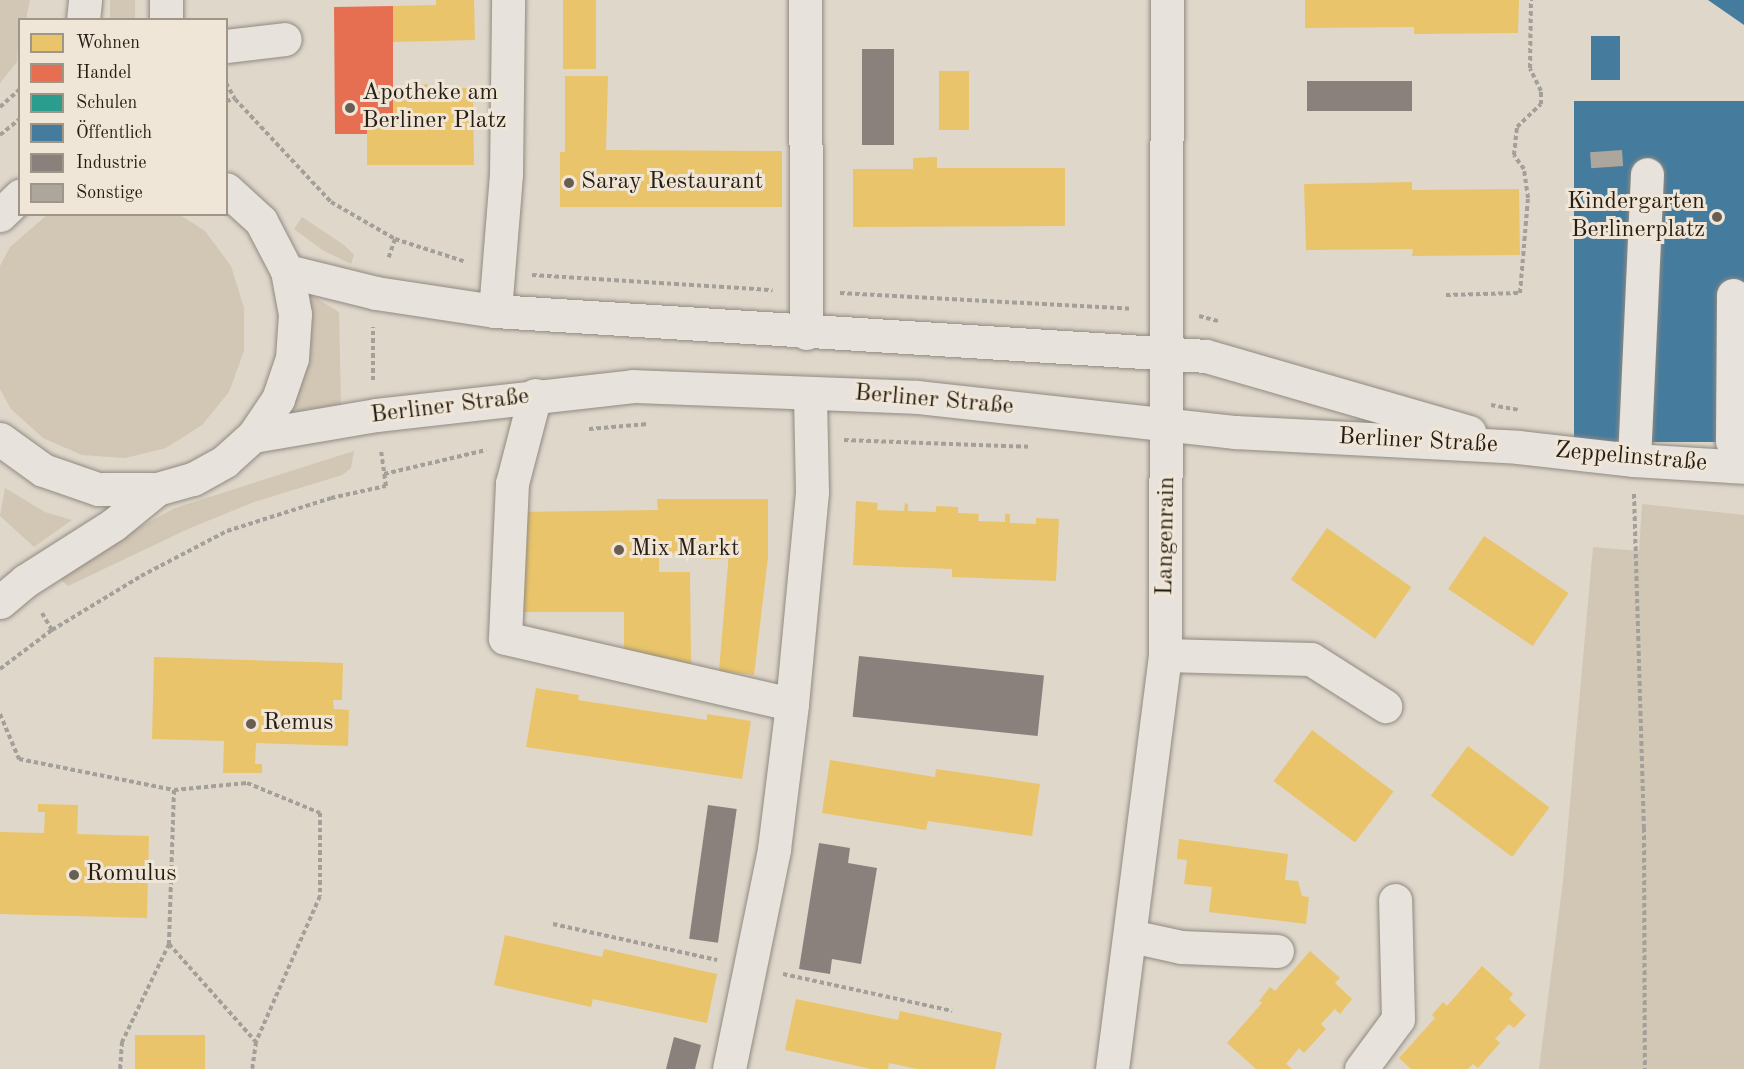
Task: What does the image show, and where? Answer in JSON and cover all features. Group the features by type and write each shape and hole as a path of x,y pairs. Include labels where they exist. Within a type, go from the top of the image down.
{"street":[{"path":"82,18 85,0"},
{"path":"166,0 166,18"},
{"path":"495,311 506,174 508,0"},
{"path":"805,0 806,333"},
{"name":"Langenrain","path":"1112,1069 1166,655 1169,424 1167,0"},
{"path":"228,46 285,39"},
{"path":"1634,460 1647,174"},
{"path":"0,439 44,470 98,489 157,489 201,474 225,461 254,435 278,399 292,358 295,314 287,271 261,221 228,191"},
{"path":"0,215 18,198"},
{"name":"Berliner Straße","path":"287,271 376,292 495,311 806,333 1169,353 1238,363 1518,447"},
{"path":"1733,295 1738,454"},
{"name":"Berliner Straße","path":"254,435 376,415 535,395 633,386 917,397 1235,432 1518,447"},
{"path":"729,1069 774,849 792,704 812,492 810,393"},
{"path":"535,395 512,483 505,638 792,704"},
{"name":"Zeppelinstraße","path":"1518,447 1634,460 1738,454"},
{"path":"0,602 25,581 113,525 157,489"},
{"path":"1166,655 1311,659 1385,706"},
{"path":"1361,1069 1398,1019 1395,900"},
{"path":"1131,936 1181,947 1277,951"}],"path":[{"path":"1446,296 1520,293 1528,198 1524,169 1515,155 1517,127 1541,104 1541,91 1530,68 1531,0"},
{"path":"0,669 101,600 227,531 331,498 386,486 376,415 372,346 376,292 395,239 331,202 235,99 228,86"},
{"path":"0,107 18,92"},
{"path":"228,101 235,99"},
{"path":"0,135 18,121"},
{"path":"579,430 654,424"},
{"path":"384,474 486,450 525,435"},
{"path":"1634,460 1644,828 1645,1069"},
{"path":"0,714 20,759 174,790 246,783 320,813 320,896 256,1042 252,1069"},
{"path":"120,1069 122,1042 169,944 174,790"},
{"path":"169,944 256,1042"}],"shaded area":[{"path":"0,0 30,0 26,18 18,18 17,62 0,83"},
{"path":"110,0 135,0 135,18 110,18"},
{"path":"46,216 182,216 205,231 231,266 244,308 244,351 229,392 202,425 166,448 125,458 82,455 43,438 11,409 0,389 0,266 10,247"},
{"path":"302,217 344,245 354,255 351,264 324,251 294,229"},
{"path":"309,294 339,312 341,406 286,417 310,357"},
{"path":"354,451 351,468 342,475 254,502 188,529 68,586 58,577 92,553 175,508"},
{"path":"5,488 45,512 72,520 34,547 0,516"},
{"path":"1642,504 1744,515 1744,1069 1539,1069 1563,881 1593,547 1639,551"}],"building: Wohnen":[{"path":"436,0 474,0 475,40 393,42 393,6 436,5"},
{"path":"563,0 596,0 596,69 563,69"},
{"path":"1305,0 1519,0 1518,33 1414,34 1414,27 1305,28"},
{"path":"939,71 969,71 969,130 939,130"},
{"path":"565,76 608,76 606,150 782,151 782,207 560,207 560,152 565,152"},
{"path":"428,84 428,88 473,88 474,165 367,165 367,114 393,114 393,89"},
{"path":"937,157 937,168 1065,168 1065,226 853,227 853,169 913,169 913,158"},
{"path":"1412,182 1412,190 1519,189 1520,255 1412,256 1413,249 1306,250 1304,184"},
{"path":"657,499 768,499 768,557 754,675 719,671 729,552 721,553 721,559 706,559 706,553 659,553 659,572 690,572 691,664 624,658 624,612 519,612 516,512 658,510"},
{"path":"856,501 878,503 877,510 904,511 905,503 908,504 908,511 936,512 936,506 958,507 958,513 979,514 978,521 1005,522 1005,514 1010,514 1010,523 1036,524 1036,518 1059,519 1056,581 952,577 952,569 853,565"},
{"path":"1327,528 1411,587 1375,639 1291,580"},
{"path":"1484,536 1569,593 1533,646 1448,589"},
{"name":"Remus","path":"154,657 343,663 342,700 333,700 334,709 349,710 348,746 256,743 255,764 262,764 262,773 223,773 224,741 152,739"},
{"path":"536,688 579,695 578,700 707,720 707,714 751,721 742,779 526,747"},
{"path":"1312,730 1393,791 1355,842 1273,781"},
{"path":"1468,746 1549,807 1512,857 1431,796"},
{"path":"830,760 935,777 936,769 1040,784 1032,836 928,821 926,830 822,813"},
{"name":"Romulus","path":"38,804 78,805 77,834 149,836 147,918 0,914 0,832 44,833 45,812 38,812"},
{"path":"1179,839 1288,854 1285,880 1298,881 1302,896 1309,897 1306,924 1209,912 1212,887 1184,884 1187,860 1177,859"},
{"path":"505,935 602,957 604,949 717,974 707,1023 593,999 591,1007 494,985"},
{"path":"1310,951 1340,978 1335,983 1352,999 1340,1014 1335,1009 1321,1024 1326,1029 1304,1053 1299,1048 1286,1064 1292,1069 1256,1069 1227,1043 1262,1003 1259,1001 1270,987 1275,991"},
{"path":"1482,966 1513,994 1509,999 1526,1015 1514,1028 1509,1024 1495,1039 1500,1043 1478,1068 1473,1064 1468,1069 1411,1069 1399,1058 1435,1018 1432,1015 1443,1002 1447,1006"},
{"path":"796,999 898,1020 900,1011 1002,1033 995,1069 917,1069 889,1063 888,1069 871,1069 785,1050"},
{"path":"135,1035 205,1035 205,1069 135,1069"}],"building: Handel":[{"path":"393,6 393,114 367,114 367,134 335,134 334,7"}],"building: Schulen":[{"name":"Kindergarten Berlinerplatz","path":"1689,150 1744,150 1744,284 1689,284"}],"building: Öffentlich":[{"path":"1708,0 1744,0 1744,25"},
{"path":"1591,36 1620,36 1620,80 1591,80"},
{"path":"1574,101 1744,101 1744,442 1574,442"}],"building: Industrie":[{"path":"862,49 894,49 894,145 862,145"},
{"path":"1307,81 1412,81 1412,111 1307,111"},
{"path":"859,656 1044,675 1038,736 853,717"},
{"path":"708,805 737,809 718,943 689,939"},
{"path":"819,843 850,848 848,863 877,868 861,964 832,959 830,974 799,969"},
{"path":"674,1037 701,1045 695,1069 666,1069"}],"building: Sonstige":[{"path":"1622,150 1623,166 1591,168 1590,152"}],"place":[{"name":"Apotheke am Berliner Platz","path":"350,108"},
{"name":"Saray Restaurant","path":"569,183"},
{"name":"Kindergarten Berlinerplatz","path":"1717,217"},
{"name":"Mix Markt","path":"619,550"},
{"name":"Remus","path":"251,724"},
{"name":"Romulus","path":"74,875"}]}
